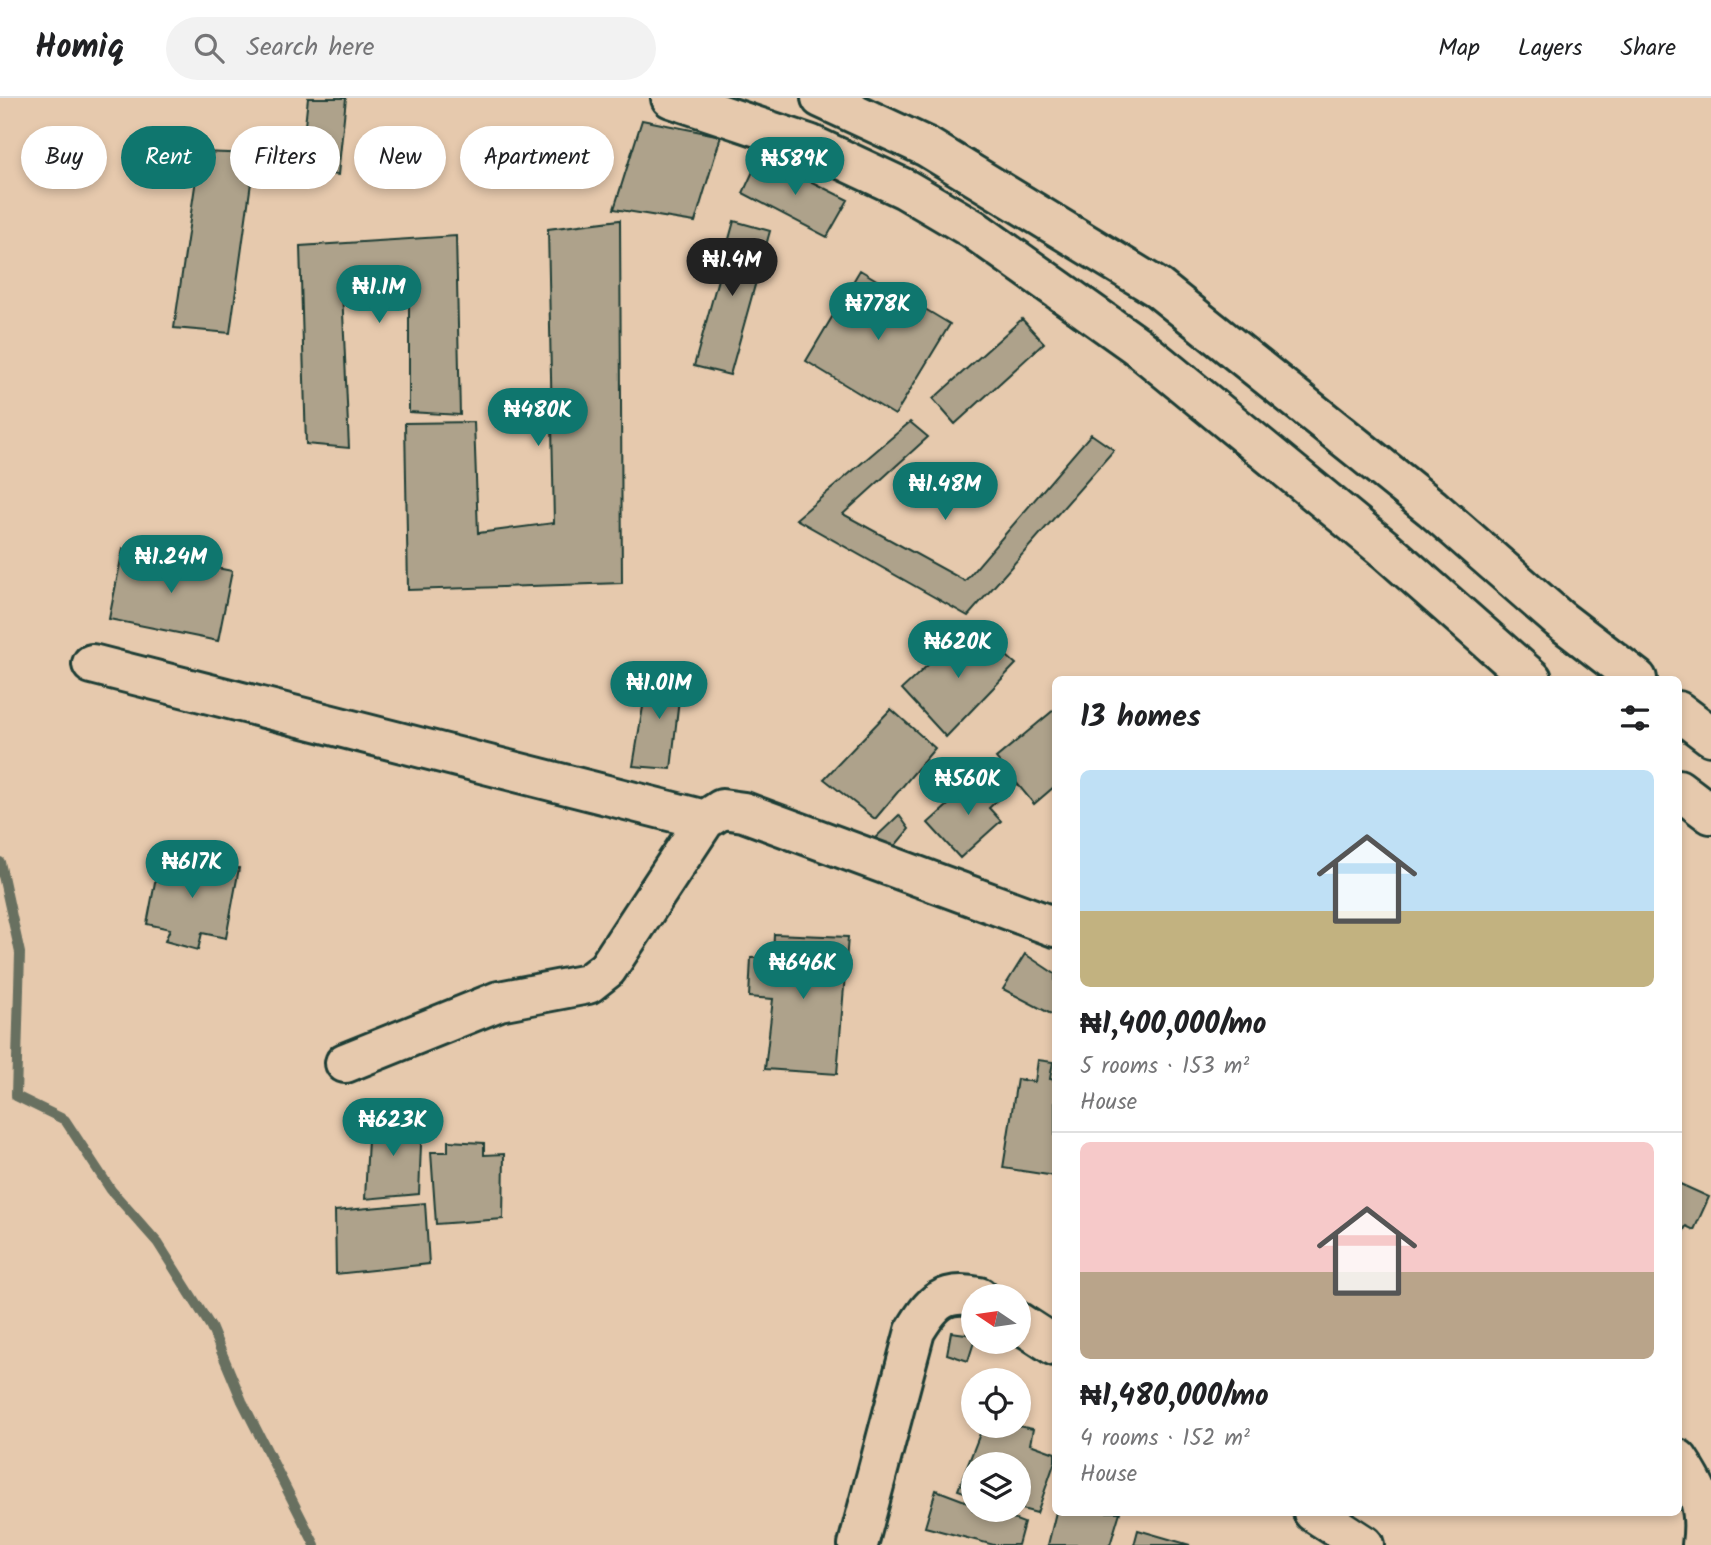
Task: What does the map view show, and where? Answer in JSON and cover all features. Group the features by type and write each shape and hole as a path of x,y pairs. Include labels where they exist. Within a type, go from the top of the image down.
{"street":[{"path":"671,98 809,144 905,189 973,229 1136,345 1388,551 1517,675"},
{"path":"821,98 927,147 1158,288 1432,509 1559,619 1633,676"},
{"path":"92,664 705,820"},
{"path":"1682,713 1711,736"},
{"path":"1682,792 1711,814"},
{"path":"345,1063 499,1001 588,984 607,970 705,820 722,809 744,812 1052,926"},
{"path":"858,1545 915,1331 930,1307 951,1295 961,1296"},
{"path":"1031,1330 1052,1344"},
{"path":"1682,1465 1698,1489 1704,1528 1702,1545"},
{"path":"1319,1516 1364,1545"}],"building":[{"path":"308,98 346,98 340,156 340,126 305,126"},
{"path":"642,120 721,136 695,222 614,209"},
{"path":"216,153 230,153 230,189 250,189 230,333 174,328 195,189 216,189"},
{"path":"760,156 848,200 827,237 743,193"},
{"path":"620,220 622,583 408,590 405,423 474,422 478,533 554,523 548,229"},
{"path":"734,221 770,231 730,375 694,366"},
{"path":"456,236 460,415 409,412 409,286 342,290 349,448 306,444 300,246"},
{"path":"860,270 950,324 895,415 806,361"},
{"path":"1022,319 1044,343 955,424 933,399"},
{"path":"910,422 928,437 843,514 965,581 1091,434 1114,450 968,616 796,519"},
{"path":"123,549 232,571 218,641 109,619"},
{"path":"971,625 1016,664 946,737 902,689"},
{"path":"649,671 682,673 671,769 633,766"},
{"path":"891,709 935,748 875,819 824,779"},
{"path":"1052,711 1052,789 1034,804 996,758"},
{"path":"977,779 986,790 996,781 1006,792 989,808 1001,821 960,858 928,823"},
{"path":"899,815 909,829 889,853 875,838"},
{"path":"160,856 239,868 226,938 202,933 198,950 165,941 170,929 147,924"},
{"path":"774,934 848,937 837,1074 765,1069 773,999 749,997 751,958 773,957"},
{"path":"1025,954 1052,972 1052,1014 1003,989"},
{"path":"1038,1060 1052,1062 1052,1176 1003,1168 1017,1079 1035,1082"},
{"path":"369,1119 422,1120 419,1194 365,1199"},
{"path":"448,1141 484,1143 484,1155 504,1154 503,1219 436,1224 431,1152 448,1152"},
{"path":"1682,1185 1709,1197 1694,1230 1686,1226 1682,1234"},
{"path":"425,1203 429,1264 336,1274 335,1211"},
{"path":"951,1332 961,1333 961,1354 970,1354 968,1361 947,1354"},
{"path":"1031,1429 1033,1429 1030,1444 1052,1452 1052,1470 1037,1513 1031,1511 1031,1452 973,1452 978,1438 1031,1438"},
{"path":"936,1490 961,1499 961,1522 1024,1523 1018,1545 994,1545 925,1527"},
{"path":"1055,1516 1119,1516 1110,1545 1048,1545"},
{"path":"1138,1530 1190,1545 1134,1545"}],"waterway":[{"path":"0,862 20,953 16,1096 65,1120 111,1190 158,1243 211,1327 242,1401 315,1545"}]}
